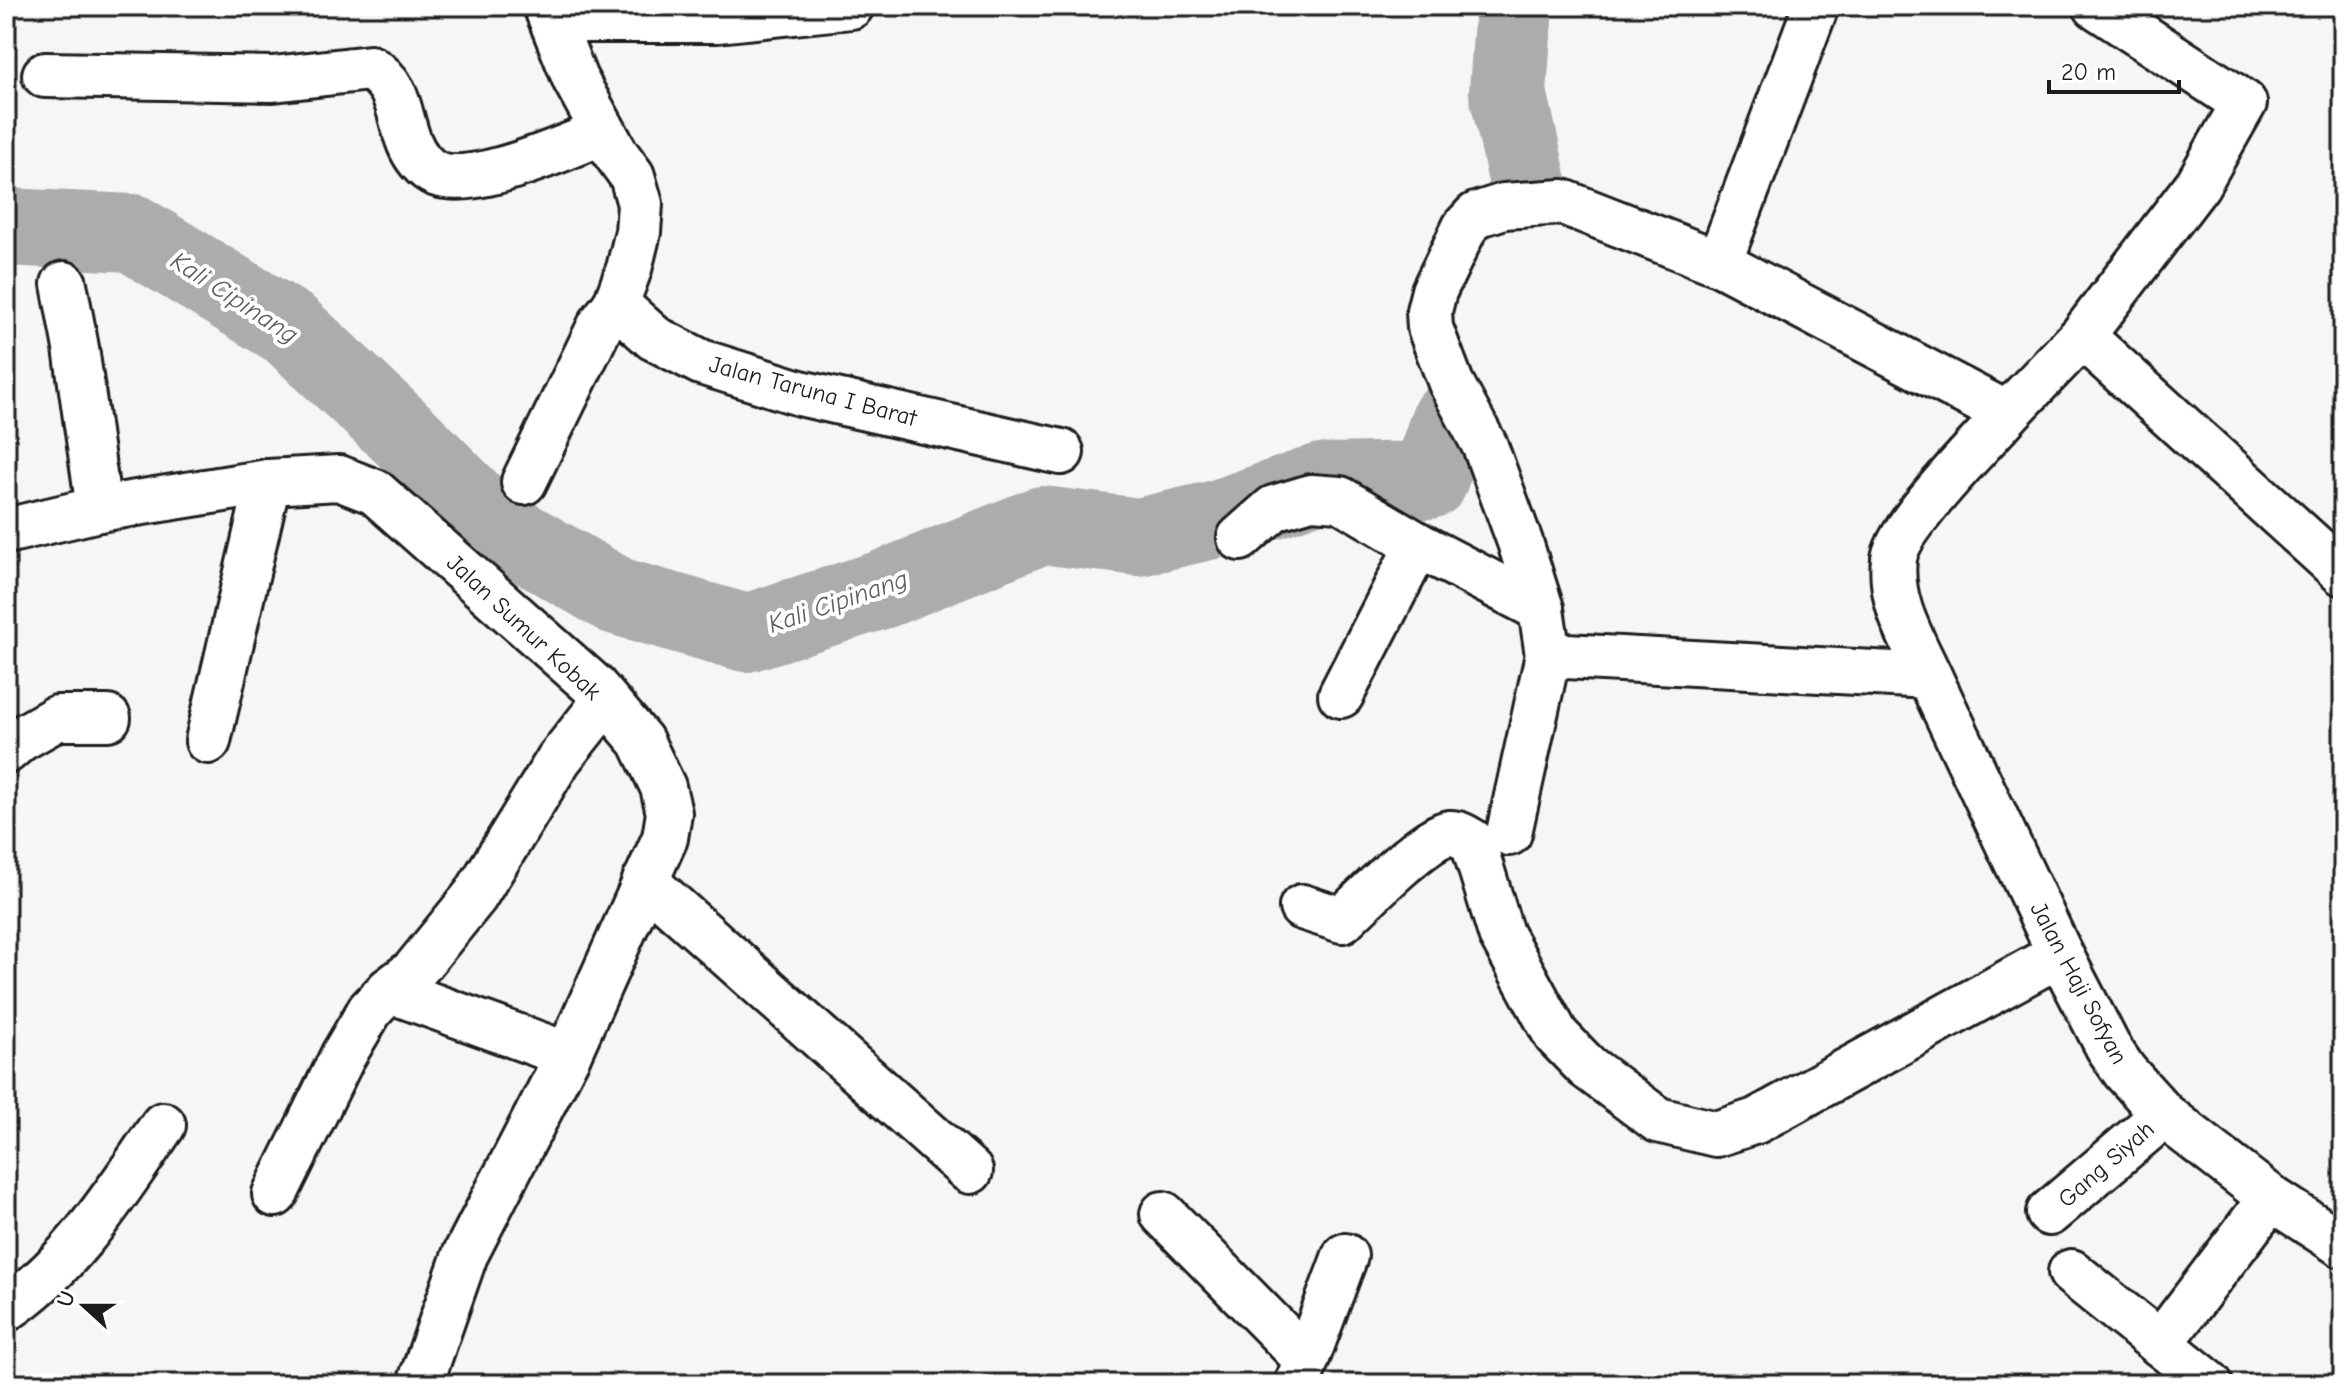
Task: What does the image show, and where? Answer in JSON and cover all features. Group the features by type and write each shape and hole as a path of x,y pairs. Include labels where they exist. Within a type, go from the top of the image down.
{"street":[{"path":"524,482 601,324 616,304 638,232 640,204 632,176 603,132 575,79 549,13 717,20 851,6"},
{"path":"1719,263 1816,6"},
{"name":"Jalan Haji Sofyan","path":"2096,6 2244,103 2198,184 2082,336 2007,414 1899,542 1894,558 1899,612 2060,954 2108,1047 2125,1072 2164,1115 2271,1198 2343,1245"},
{"path":"45,75 273,79 370,68 391,87 398,100 410,144 421,164 436,174 457,178 527,163 603,132"},
{"path":"1509,833 1548,655 1541,609 1485,446 1451,383 1430,328 1429,311 1434,291 1465,227 1476,215 1489,209 1563,202 1719,263 2007,414"},
{"path":"64,284 99,509"},
{"name":"Jalan Taruna I Barat","path":"616,304 654,338 701,362 800,393 1061,452"},
{"path":"2082,336 2343,573"},
{"name":"Jalan Sumur Kobak","path":"6,531 99,509 268,482 339,478 375,492 583,676 641,741 663,787 669,813 665,838 568,1055 465,1255 420,1384"},
{"path":"208,741 268,482"},
{"path":"1240,538 1274,508 1311,497 1340,499 1418,545 1541,609"},
{"path":"1341,695 1418,545"},
{"path":"1548,655 1931,681"},
{"path":"275,1194 343,1056 370,1010 414,971 475,896 559,759 605,701"},
{"path":"6,751 20,739 57,718 108,718"},
{"path":"1302,907 1342,920 1439,835 1462,835 1473,842 1501,934 1556,1035 1587,1067 1658,1120 1716,1134 1756,1121 2060,954"},
{"path":"645,881 970,1171"},
{"path":"389,990 568,1055"},
{"name":"Gang Siyah","path":"2049,1213 2164,1115"},
{"path":"6,1309 53,1269 77,1243 163,1125"},
{"path":"2160,1344 2271,1198"},
{"path":"1163,1214 1301,1371 1345,1256"},
{"path":"2071,1272 2210,1384"}],"waterway":[{"name":"Kali Cipinang","path":"1514,6 1508,92 1529,187"},
{"name":"Kali Cipinang","path":"6,227 132,233 290,329 407,438 492,524 617,596 746,633 884,589 1042,525 1139,537 1217,519 1322,482 1429,480 1450,419"}]}
